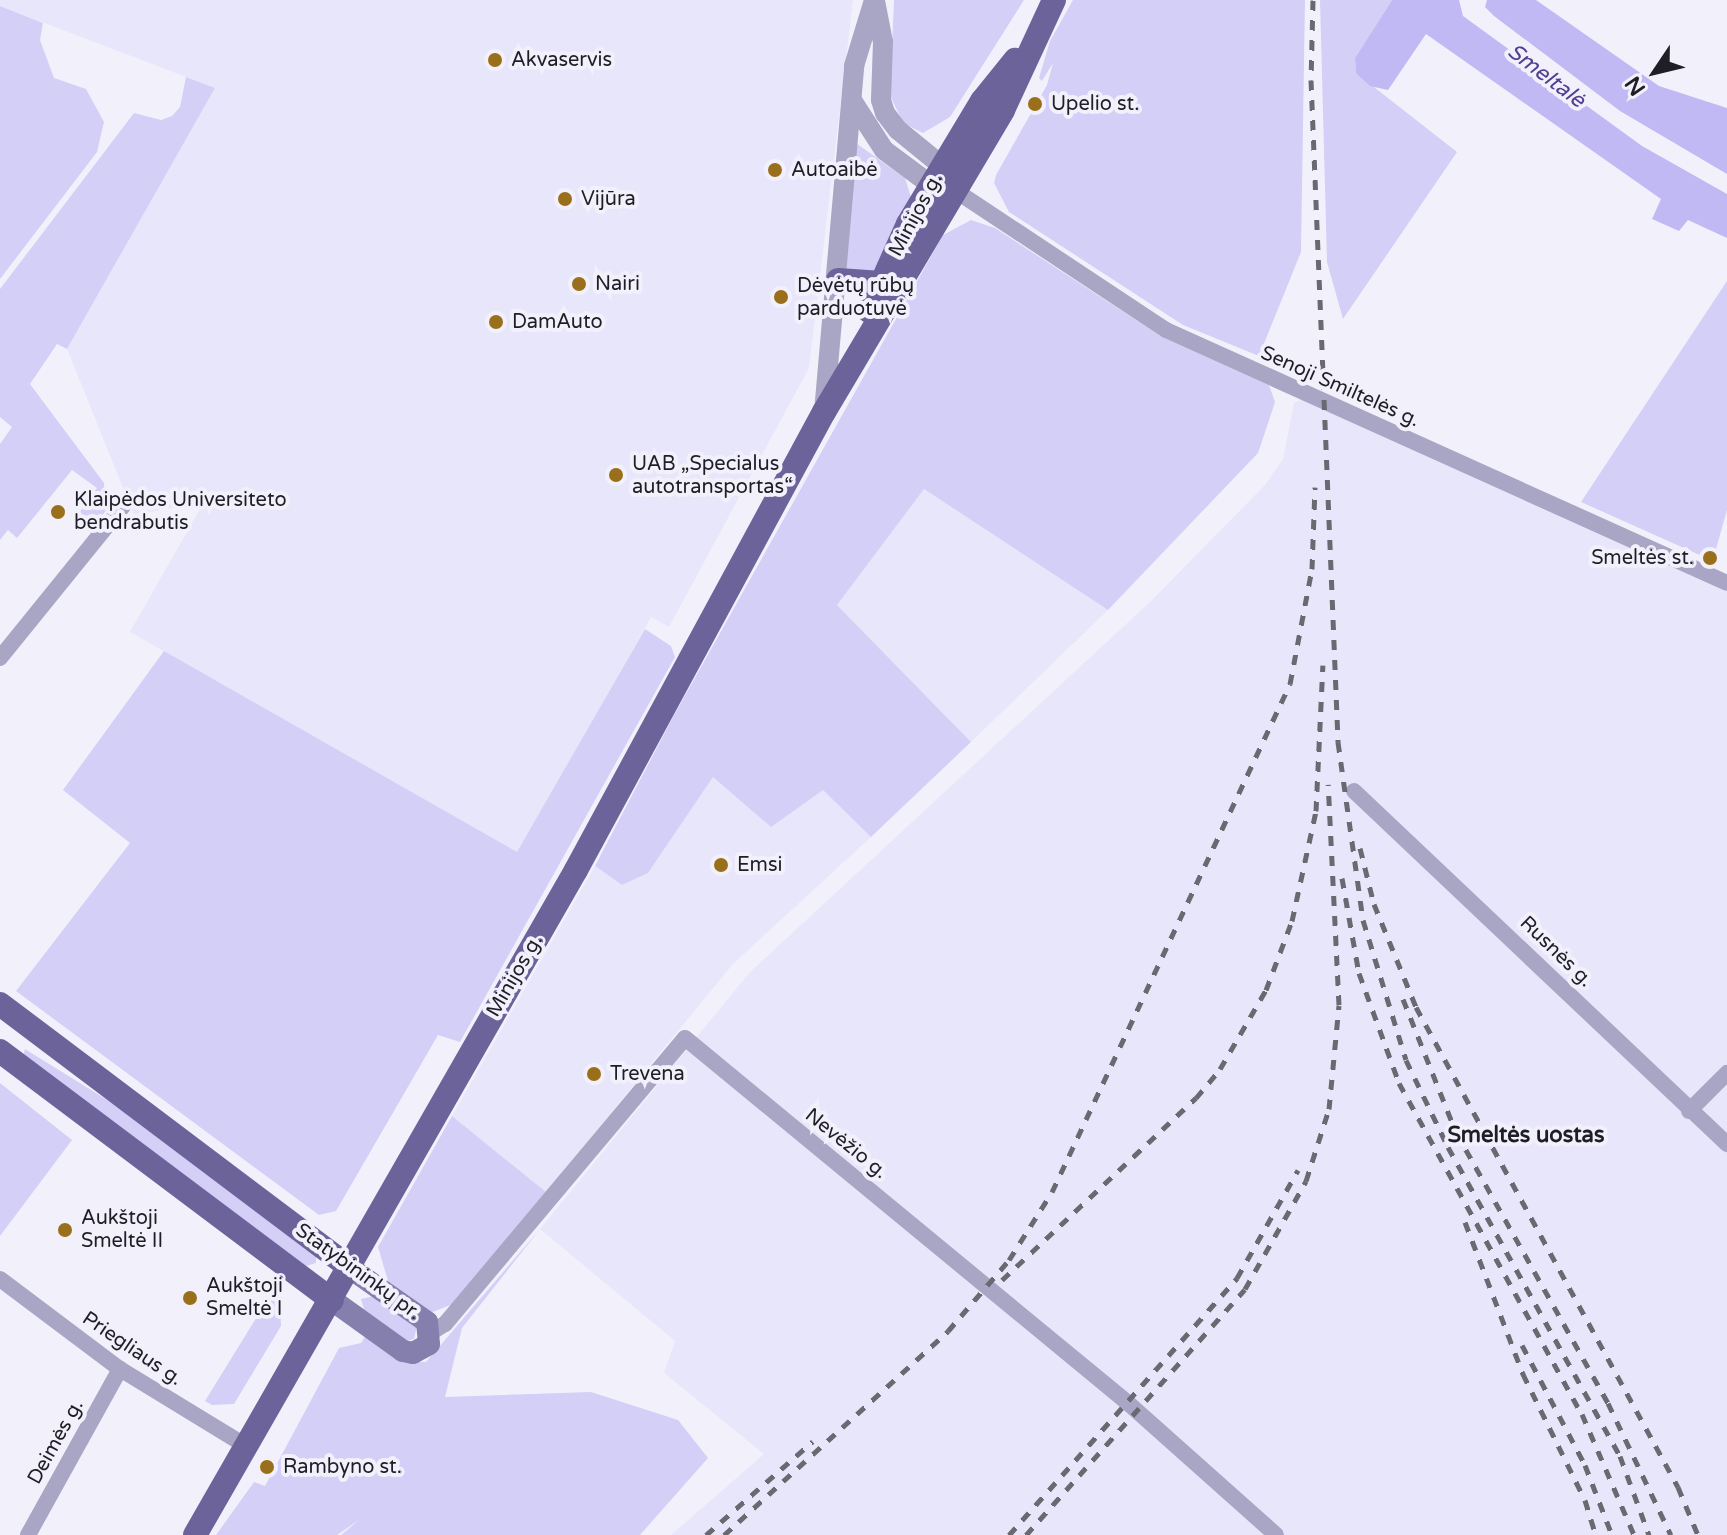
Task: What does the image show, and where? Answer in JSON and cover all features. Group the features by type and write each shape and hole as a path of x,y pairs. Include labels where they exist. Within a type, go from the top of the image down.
{"main road":[{"name":"Minijos g.","path":"195,1535 576,870 824,412 1003,110 1035,34 1054,0"},
{"name":"Minijos g.","path":"824,412 882,283 937,175 982,101 1035,34"},
{"path":"838,280 882,283"},
{"name":"Statybininkų pr.","path":"0,1004 350,1268 427,1322 432,1332 422,1350 403,1351 6,1056"},
{"path":"6,1056 17,1041 37,1031"}],"street":[{"path":"824,412 838,280 854,66 874,0"},
{"path":"874,0 883,42 885,113 937,175 956,191"},
{"path":"853,102 884,150 937,175"},
{"name":"Senoji Smiltelės g.","path":"956,191 1166,330 1727,583"},
{"path":"0,658 124,505"},
{"name":"Rusnės g.","path":"1354,791 1526,949 1689,1111 1727,1144"},
{"name":"Nevėžio g.","path":"432,1332 445,1324 685,1038 1128,1403 1276,1535"},
{"path":"1689,1111 1727,1073"},
{"name":"Priegliaus g.","path":"0,1279 120,1369 246,1446"},
{"name":"Deimės g.","path":"28,1535 120,1369"}],"shaded area":[{"path":"0,0 853,0 809,368 669,627 651,617 518,853 130,632 204,502 134,515 67,349 215,88 0,6"},
{"path":"894,0 1024,0 950,117 923,133 903,123 890,95"},
{"path":"1073,0 1305,0 1301,252 1259,356 1183,325 1009,212 994,183 996,175 1047,85 1053,63 1042,81 1039,78 1050,41"},
{"path":"1320,0 1392,0 1355,58 1356,73 1457,152 1343,319 1327,262"},
{"path":"1392,0 1459,0 1463,16 1642,146 1727,194 1727,238 1688,220 1679,231 1652,219 1661,199 1426,34 1388,90 1370,86 1356,73 1355,58"},
{"path":"1487,0 1536,0 1659,86 1727,108 1727,174 1620,111 1494,16 1485,7"},
{"path":"0,6 43,23 40,40 54,78 86,89 104,122 97,152 0,279"},
{"path":"186,77 215,88 67,349 57,344 30,384 104,483 106,510 92,534 74,520 97,488 72,470 17,538 8,530 0,540 0,444 12,427 0,417 0,289 134,113 161,120 172,116 180,107"},
{"path":"853,141 905,178 912,200 874,270 866,276 844,277"},
{"path":"971,220 995,228 1162,337 1269,385 1275,402 1258,453 1108,610 924,489 837,605 971,742 871,837 823,790 771,827 713,777 648,873 622,885 595,866 673,717 943,235"},
{"path":"1727,281 1727,510 1716,549 1704,557 1581,502"},
{"path":"1302,399 1727,589 1727,1535 671,1535 764,1454 664,1373 675,1341 540,1229 749,973 1151,601 1265,485 1283,459 1294,403"},
{"path":"924,489 1108,610 971,742 837,605"},
{"path":"645,629 671,646 675,657 460,1042 438,1035 336,1211 319,1215 16,991 130,843 63,790 164,651 517,852"},
{"path":"713,777 823,790 871,837 732,965 546,1192 452,1116 595,866 622,885 648,873"},
{"path":"25,1049 146,1124 316,1256 316,1263 306,1266 23,1056"},
{"path":"0,1083 72,1140 0,1236"},
{"path":"452,1116 546,1192 453,1304 430,1313 388,1281 378,1247"},
{"path":"540,1229 462,1328 445,1397 591,1392 678,1420 708,1458 640,1535 341,1535 359,1520 337,1535 216,1535 254,1482 265,1486 339,1348 361,1343 366,1335 403,1362 426,1362"},
{"path":"374,1296 417,1326 414,1339 406,1341 365,1313 361,1299"},
{"path":"269,1297 280,1305 281,1326 234,1404 212,1405 205,1401"}],"railway":[{"path":"1313,0 1311,80 1338,742 1363,920 1406,1060 1448,1147 1620,1456 1649,1535"},
{"path":"724,1535 948,1331 1009,1260 1052,1192 1290,684 1312,569 1315,487"},
{"path":"1002,1280 1196,1098 1220,1069 1266,990 1292,921 1316,811 1323,665"},
{"path":"1026,1535 1245,1289 1306,1181 1329,1109 1339,1005 1328,784"},
{"path":"1360,848 1374,904 1416,1007 1678,1487 1698,1535"},
{"path":"1342,878 1359,973 1399,1083 1582,1414 1634,1535"},
{"path":"1403,999 1456,1132 1608,1403 1671,1535"},
{"path":"1009,1535 1237,1278 1298,1170"},
{"path":"1465,1222 1523,1374 1585,1500 1596,1535"},
{"path":"1522,1345 1585,1465 1612,1535"},
{"path":"706,1535 813,1441"}],"place":[{"name":"Akvaservis","path":"495,60"},
{"name":"Upelio st.","path":"1035,104"},
{"name":"Autoaibė","path":"775,170"},
{"name":"Vijūra","path":"565,199"},
{"name":"Nairi","path":"579,284"},
{"name":"Dėvėtų rūbų parduotuvė","path":"781,297"},
{"name":"DamAuto","path":"496,322"},
{"name":"UAB „Specialus autotransportas“","path":"616,475"},
{"name":"Klaipėdos Universiteto bendrabutis","path":"58,512"},
{"name":"Smeltės st.","path":"1710,558"},
{"name":"Emsi","path":"721,865"},
{"name":"Trevena","path":"594,1074"},
{"name":"Aukštoji Smeltė II","path":"65,1230"},
{"name":"Aukštoji Smeltė I","path":"190,1298"},
{"name":"Rambyno st.","path":"267,1467"}],"district":[{"name":"Smeltės uostas","path":"1526,1136"}],"water label":[{"name":"Smeltalė","path":"1546,76"}]}
